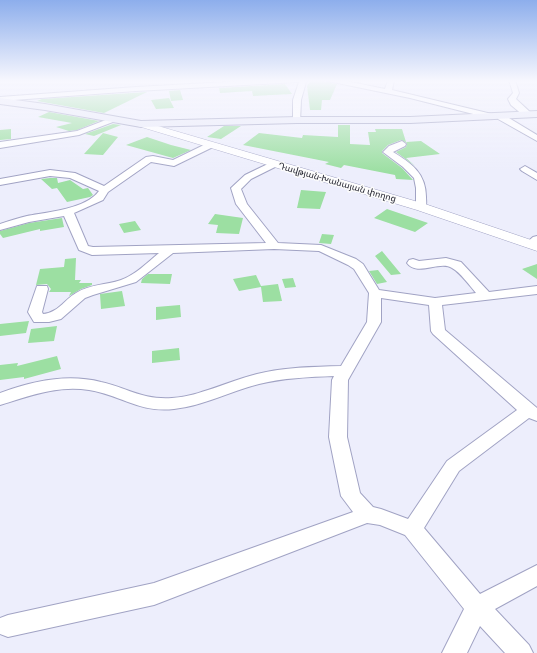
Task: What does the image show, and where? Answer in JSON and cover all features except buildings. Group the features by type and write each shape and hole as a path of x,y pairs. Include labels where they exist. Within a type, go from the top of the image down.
{"main road":[{"path":"63,110 141,124 297,120 410,120 497,117 532,114"}],"street":[{"path":"297,110 297,120"},
{"path":"469,110 497,117 537,139"},
{"path":"0,145 79,134 114,120"},
{"name":"Դավթյան-Խանայան փողոց","path":"141,124 422,207 535,243"},
{"path":"402,144 387,152 395,156 417,175 420,181 422,207"},
{"path":"0,227 27,219 68,212 99,198 105,190 149,159 174,163 210,145"},
{"path":"274,164 248,177 236,188 236,194 252,219 269,236 274,246"},
{"path":"525,169 537,177"},
{"path":"0,182 50,173 72,175 105,190"},
{"path":"68,212 83,248 92,251 274,246 321,248 352,262 359,267 374,293 374,322 340,380 338,437 351,496 367,515"},
{"path":"42,290 36,312 39,319 50,319 61,315 86,292 127,282 171,250"},
{"path":"413,263 452,263 456,265 486,296"},
{"path":"374,293 435,302 537,290"},
{"path":"412,529 453,466 532,412 438,331 435,302"},
{"path":"0,399 41,388 75,383 100,387 145,403 162,404 190,400 260,379 291,374 346,371"},
{"path":"8,626 154,594 367,515 381,517 412,529 477,607 521,653"},
{"path":"454,653 477,607 537,575"}]}
